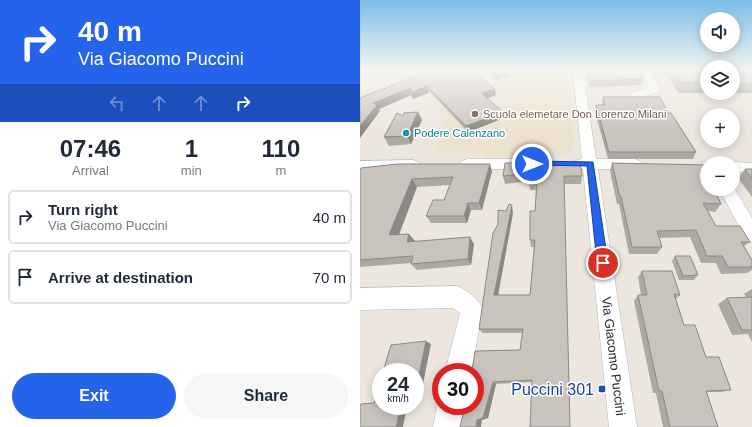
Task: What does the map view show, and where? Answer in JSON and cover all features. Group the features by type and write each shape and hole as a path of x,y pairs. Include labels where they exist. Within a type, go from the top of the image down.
{"street":[{"name":"Via Giacomo Puccini","path":"581,91 623,427"},
{"path":"636,94 651,91"},
{"path":"450,164 539,164"},
{"path":"563,164 648,164"},
{"path":"360,166 428,165"},
{"path":"740,167 752,168"},
{"path":"731,196 752,234"},
{"path":"360,299 457,297 472,309 460,363"},
{"path":"446,427 449,415"}],"shaded area":[{"path":"434,91 571,91 574,148 561,157 486,158 481,153 434,153 445,122 422,96"}],"building":[{"path":"378,91 403,91 373,103 377,105 360,126 360,98"},
{"path":"432,91 488,91 481,93 503,112 466,126"},
{"path":"603,97 660,97 668,113 671,113 696,152 609,152 596,105 605,105"},
{"path":"418,112 407,136 384,137 397,113 403,116 404,113"},
{"path":"580,162 582,176 564,176 570,427 530,427 532,380 493,382 484,414 484,363 473,363 475,351 520,350 523,329 479,329 493,233 498,224 498,210 506,211 509,204 512,205 494,295 530,295 535,240 530,240 530,211 535,211 537,182 529,182 530,173 503,176 505,163"},
{"path":"612,163 700,165 700,196 717,196 721,204 703,203 716,226 740,226 750,242 741,242 752,260 752,267 728,267 722,256 707,256 696,230 657,231 662,247 632,247"},
{"path":"397,164 490,164 479,203 468,203 464,216 426,216 433,200 444,200 453,177 412,179 389,235 409,234 407,242 470,237 468,259 411,264 413,256 360,260 360,170 361,168"},
{"path":"745,169 752,169 752,179"},
{"path":"675,256 690,256 698,275 683,276"},
{"path":"642,271 672,271 680,295 674,294 684,325 695,325 706,357 719,357 731,390 706,391 718,427 670,427 662,391 659,391 638,295 647,295"},
{"path":"752,297 752,330 742,330 727,298"},
{"path":"426,341 422,363 386,363 391,345"},
{"path":"372,403 372,415 399,415 396,427 360,427 361,404"},
{"path":"463,415 484,415 483,418 477,420 476,427 460,427"}],"place":[{"name":"Scuola elemetare Don Lorenzo Milani","path":"475,114"},
{"name":"Podere Calenzano","path":"406,133"},
{"name":"Puccini 301","path":"602,389"}],"route":[{"path":"532,164 590,164 603,263"}]}
